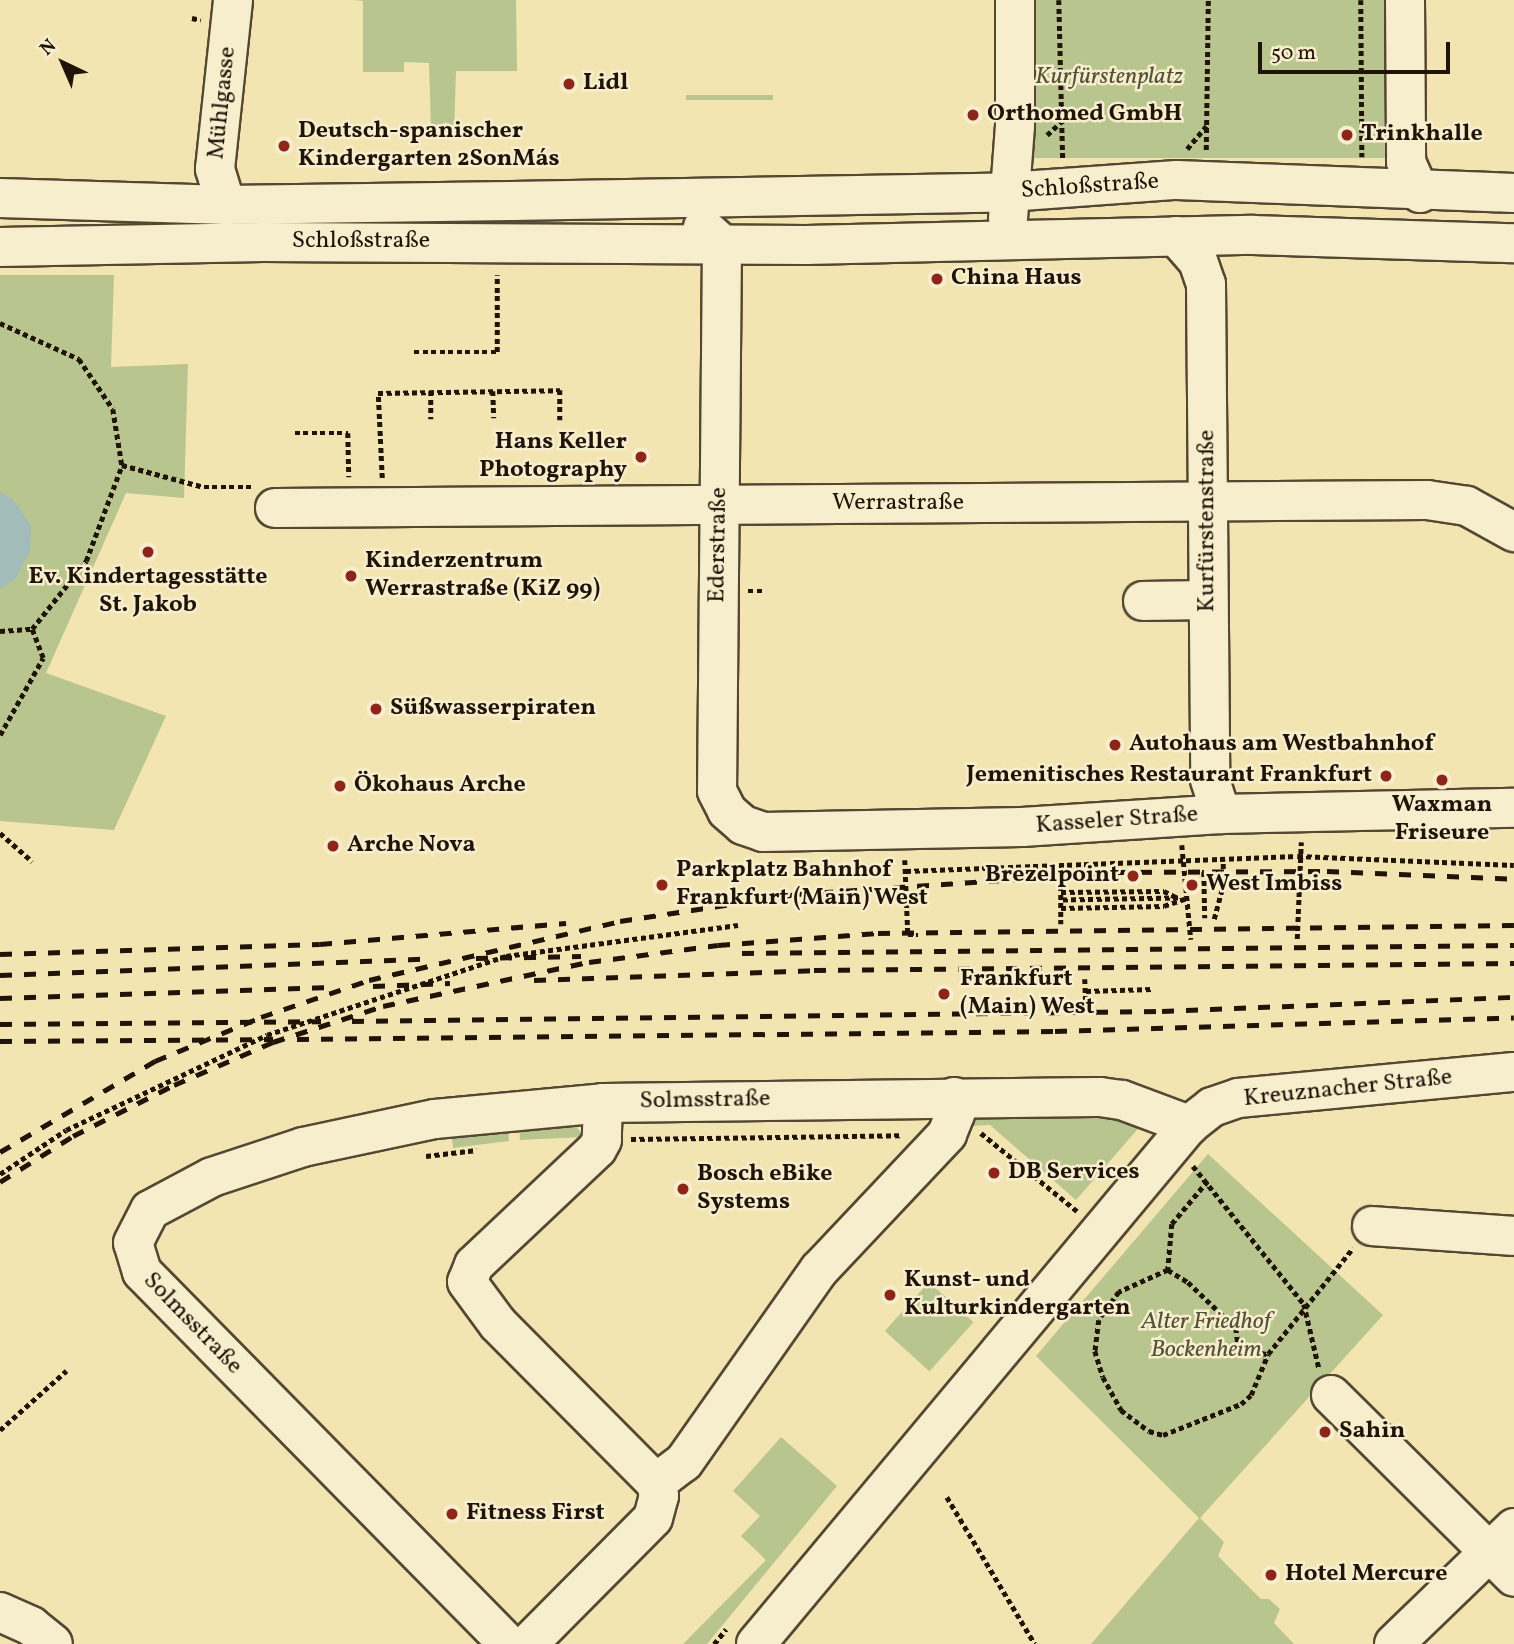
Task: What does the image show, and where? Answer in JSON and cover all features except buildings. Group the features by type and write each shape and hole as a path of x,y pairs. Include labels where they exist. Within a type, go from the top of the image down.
{"street":[{"name":"Mühlgasse","path":"226,205 215,169 233,0"},
{"path":"1008,238 1008,192 1015,126 1014,0"},
{"path":"1405,0 1406,162 1420,193"},
{"name":"Schloßstraße","path":"0,198 226,205 1008,192 1177,180 1420,193 1514,192"},
{"path":"666,197 722,261"},
{"name":"Kurfürstenstraße","path":"1176,236 1198,261 1206,284 1210,780 1221,814"},
{"name":"Schloßstraße","path":"0,247 263,242 722,261 1008,238 1398,237 1514,243"},
{"name":"Ederstraße","path":"722,261 717,791 727,811"},
{"name":"Werrastraße","path":"265,497 719,504 1441,501 1468,506 1514,532"},
{"path":"1143,601 1208,600"},
{"name":"Kasseler Straße","path":"727,811 743,825 763,832 1125,823 1221,814 1514,808"},
{"path":"1221,814 1281,836 1514,827"},
{"name":"Kreuznacher Straße","path":"1192,1139 1212,1107 1238,1098 1514,1072"},
{"path":"656,1483 684,1462 819,1270 947,1133 955,1114 954,1097"},
{"name":"Solmsstraße","path":"508,1644 149,1281 136,1262 133,1243 139,1223 161,1201 212,1177 303,1147 435,1119 603,1103 1100,1097 1122,1100 1192,1139"},
{"path":"528,1644 653,1518 659,1496 656,1483 498,1324 467,1282 474,1265 597,1149 602,1140 603,1103"},
{"path":"756,1644 1192,1139"},
{"path":"1373,1226 1514,1236"},
{"path":"1331,1395 1506,1553 1394,1644"},
{"path":"0,1612 30,1626 53,1644"}],"path":[{"path":"1059,0 1063,163"},
{"path":"1206,159 1208,0"},
{"path":"1361,0 1362,162"},
{"path":"1362,133 1370,139"},
{"path":"414,352 497,352 497,268"},
{"path":"0,323 79,359 113,410 122,465 86,561 32,629 0,631"},
{"path":"382,484 378,393 560,390 560,420"},
{"path":"430,391 431,419"},
{"path":"493,391 494,418"},
{"path":"295,433 348,433 349,485"},
{"path":"122,465 204,487 265,497"},
{"path":"0,735 43,658 32,629"},
{"path":"0,833 32,861"},
{"path":"1297,939 1298,856"},
{"path":"906,871 1298,856 1514,865"},
{"path":"905,859 908,935 918,935"},
{"path":"1214,919 1223,886 1223,860"},
{"path":"1193,872 1204,872 1205,918"},
{"path":"1185,874 1191,940"},
{"path":"1061,925 1061,889 1164,891 1178,898"},
{"path":"1061,908 1164,906 1178,898"},
{"path":"1061,900 1187,898"},
{"path":"0,1174 66,1130 267,1035 506,956 738,925"},
{"path":"1085,979 1086,1003"},
{"path":"1086,991 1152,989"},
{"path":"973,1133 988,1135 1080,1213"},
{"path":"620,1139 916,1135"},
{"path":"1192,1139 1188,1162 1208,1181 1304,1304 1313,1353"},
{"path":"411,1158 488,1148"},
{"path":"1168,1270 1172,1224 1208,1181"},
{"path":"1168,1270 1119,1292 1099,1320 1095,1351 1112,1397 1135,1422 1163,1435 1231,1409 1251,1395 1268,1354 1304,1304 1373,1226"},
{"path":"1168,1270 1188,1282 1236,1328 1238,1345 1244,1351 1268,1354"},
{"path":"0,1430 66,1371"},
{"path":"947,1497 1035,1644"}],"green space":[{"path":"353,0 516,0 517,71 456,71 454,134 436,135 436,129 431,128 429,63 404,62 404,72 363,72 363,1"},
{"name":"Kurfürstenplatz","path":"1029,0 1390,0 1390,158 1029,158"},
{"path":"686,95 773,95 773,100 686,100"},
{"path":"0,275 114,275 111,367 188,364 184,498 126,493 46,673 166,716 114,830 0,821"},
{"path":"1099,1110 1143,1123 1076,1200 990,1125 967,1126 981,1111"},
{"path":"573,1122 584,1137 520,1140 519,1123"},
{"path":"508,1124 509,1141 453,1148 452,1136"},
{"name":"Alter Friedhof Bockenheim","path":"1208,1154 1383,1315 1200,1518 1224,1542 1218,1556 1261,1599 1269,1599 1280,1609 1274,1623 1294,1644 1091,1644 1199,1518 1036,1356"},
{"path":"929,1282 974,1322 929,1371 885,1331"},
{"path":"781,1437 837,1486 707,1644 683,1644 766,1560 741,1536 760,1516 733,1491"}],"water":[{"path":"0,492 13,499 31,526 30,551 15,579 0,589"}],"railway":[{"path":"0,1152 155,1061 261,1017 369,980 620,921 797,894 1116,872 1327,871 1514,879"},
{"path":"0,954 320,944 566,923"},
{"path":"0,1182 73,1136 174,1085 273,1042 383,1006 589,962 718,945 878,933 1514,925"},
{"path":"742,953 1514,945"},
{"path":"476,958 581,956"},
{"path":"0,975 423,959"},
{"path":"534,980 814,970 1514,963"},
{"path":"373,986 450,983"},
{"path":"0,998 331,987"},
{"path":"352,1021 1162,1011 1514,997"},
{"path":"297,1039 1055,1031 1514,1017"},
{"path":"0,1024 321,1021"},
{"path":"0,1041 273,1039"}],"place":[{"name":"Lidl","path":"569,84"},
{"name":"Orthomed GmbH","path":"973,115"},
{"name":"Trinkhalle","path":"1347,135"},
{"name":"Deutsch-spanischer Kindergarten 2SonMás","path":"284,146"},
{"name":"China Haus","path":"937,279"},
{"name":"Hans Keller Photography","path":"641,457"},
{"name":"Ev. Kindertagesstätte St. Jakob","path":"148,552"},
{"name":"Kinderzentrum Werrastraße (KiZ 99)","path":"351,576"},
{"name":"Süßwasserpiraten","path":"376,709"},
{"name":"Autohaus am Westbahnhof","path":"1115,745"},
{"name":"Jemenitisches Restaurant Frankfurt","path":"1386,776"},
{"name":"Waxman Friseure","path":"1442,780"},
{"name":"Ökohaus Arche","path":"340,786"},
{"name":"Arche Nova","path":"333,846"},
{"name":"Brezelpoint","path":"1133,876"},
{"name":"Parkplatz Bahnhof Frankfurt (Main) West","path":"662,885"},
{"name":"West Imbiss","path":"1192,885"},
{"name":"Frankfurt (Main) West","path":"944,994"},
{"name":"DB Services","path":"994,1173"},
{"name":"Bosch eBike Systems","path":"683,1189"},
{"name":"Kunst- und Kulturkindergarten","path":"890,1295"},
{"name":"Sahin","path":"1325,1432"},
{"name":"Fitness First","path":"452,1514"},
{"name":"Hotel Mercure","path":"1271,1575"}]}
